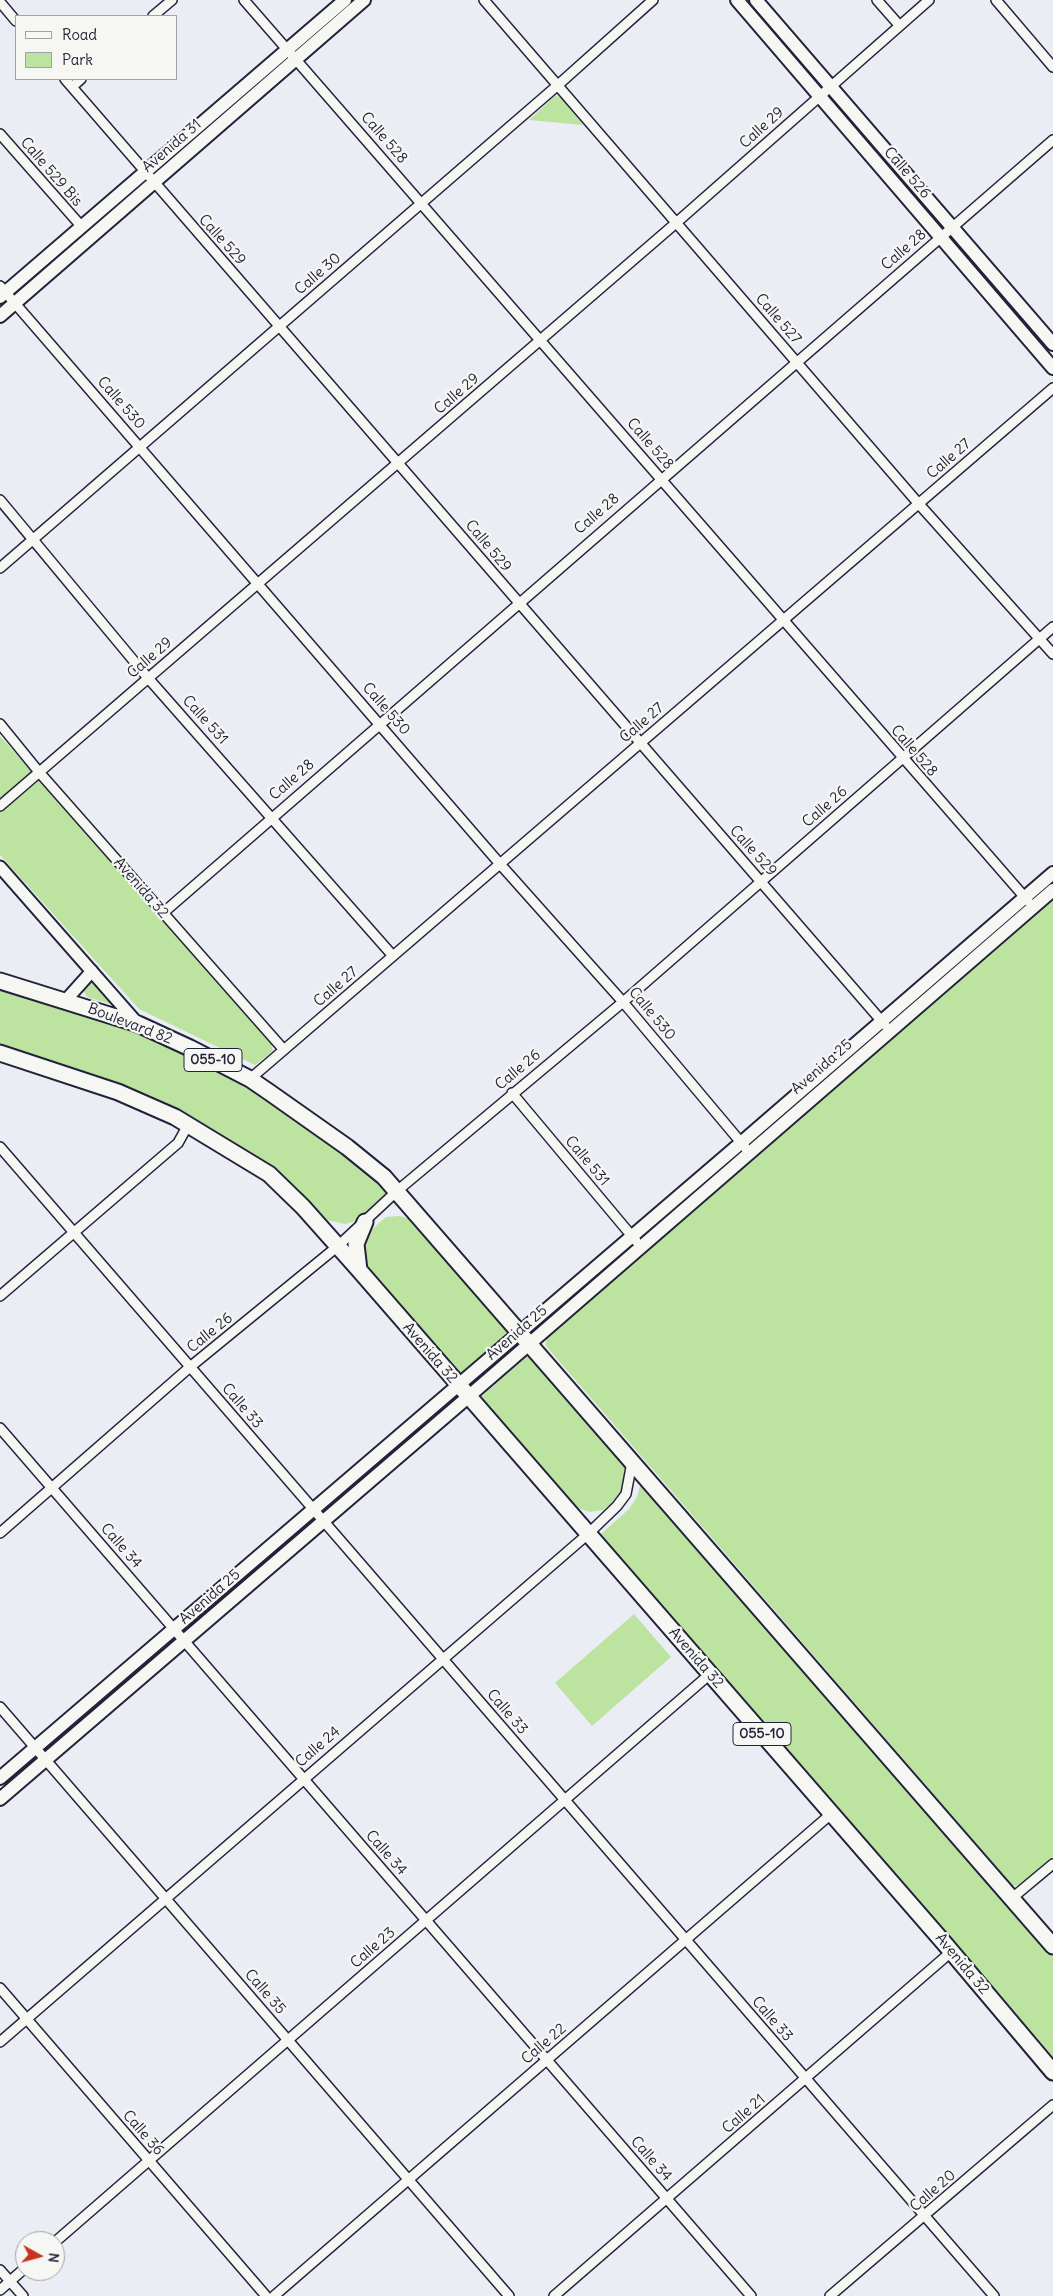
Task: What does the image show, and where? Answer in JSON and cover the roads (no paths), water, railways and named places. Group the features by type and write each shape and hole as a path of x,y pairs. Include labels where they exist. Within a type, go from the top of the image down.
{"highway":[{"name":"Boulevard 82","path":"0,981 138,1024 250,1079 347,1146 398,1191"},
{"name":"055-10","path":"0,1053 118,1092 188,1125 269,1174 303,1207 338,1246"},
{"name":"055-10","path":"398,1191 518,1333 632,1461 1053,1946"},
{"path":"359,1270 356,1244 365,1222"},
{"name":"Avenida 32","path":"338,1246 1053,2072"}],"main road":[{"name":"Avenida 31","path":"0,316 288,49 345,0"},
{"name":"Avenida 31","path":"2,292 82,227 149,178 296,59 364,0"},
{"name":"Calle 526","path":"737,0 1053,368"},
{"name":"Calle 526","path":"756,0 1053,344"},
{"name":"Avenida 25","path":"0,1799 468,1398 640,1247 881,1020 1053,872"},
{"name":"Avenida 25","path":"0,1778 632,1236 890,1031 1053,890"}],"street":[{"path":"154,15 172,0"},
{"name":"Calle 528","path":"244,0 541,339 1033,907"},
{"name":"Calle 527","path":"484,0 918,503 1053,654"},
{"name":"Calle 30","path":"0,568 558,85 653,0"},
{"path":"877,0 899,25"},
{"name":"Calle 29","path":"0,806 676,223 929,0"},
{"path":"996,0 1053,68"},
{"path":"0,2 15,20"},
{"name":"Calle 529","path":"66,80 149,178 280,325 639,744 761,880 890,1031"},
{"path":"72,87 80,80"},
{"name":"Calle 529 Bis","path":"0,134 82,227"},
{"name":"Calle 28","path":"163,913 518,602 1053,140"},
{"name":"Calle 530","path":"2,292 15,303 141,447 500,864 623,1002 745,1147"},
{"name":"Calle 27","path":"250,1079 1053,388"},
{"name":"Calle 531","path":"0,500 148,678 273,817 393,956"},
{"name":"Calle 26","path":"0,1533 190,1367 338,1246 398,1191 512,1093 623,1002 1053,627"},
{"name":"Avenida 32","path":"0,724 39,772 284,1050"},
{"path":"0,867 138,1024"},
{"path":"66,1000 92,971"},
{"name":"Calle 531","path":"512,1093 640,1247"},
{"path":"0,1296 178,1143 188,1125"},
{"name":"Calle 33","path":"0,1147 994,2296"},
{"name":"Calle 34","path":"0,1428 750,2296"},
{"name":"Calle 24","path":"0,2042 303,1778 588,1534 617,1506 626,1494 632,1461"},
{"name":"Calle 23","path":"65,2233 710,1674"},
{"name":"Calle 35","path":"0,1707 509,2296"},
{"name":"Calle 22","path":"274,2296 831,1814"},
{"path":"1011,1899 1053,1864"},
{"name":"Calle 21","path":"554,2296 951,1952"},
{"name":"Calle 36","path":"0,1988 266,2296"},
{"name":"Calle 20","path":"830,2296 1053,2105"},
{"path":"0,2270 22,2296"},
{"path":"0,2290 15,2277"}]}
